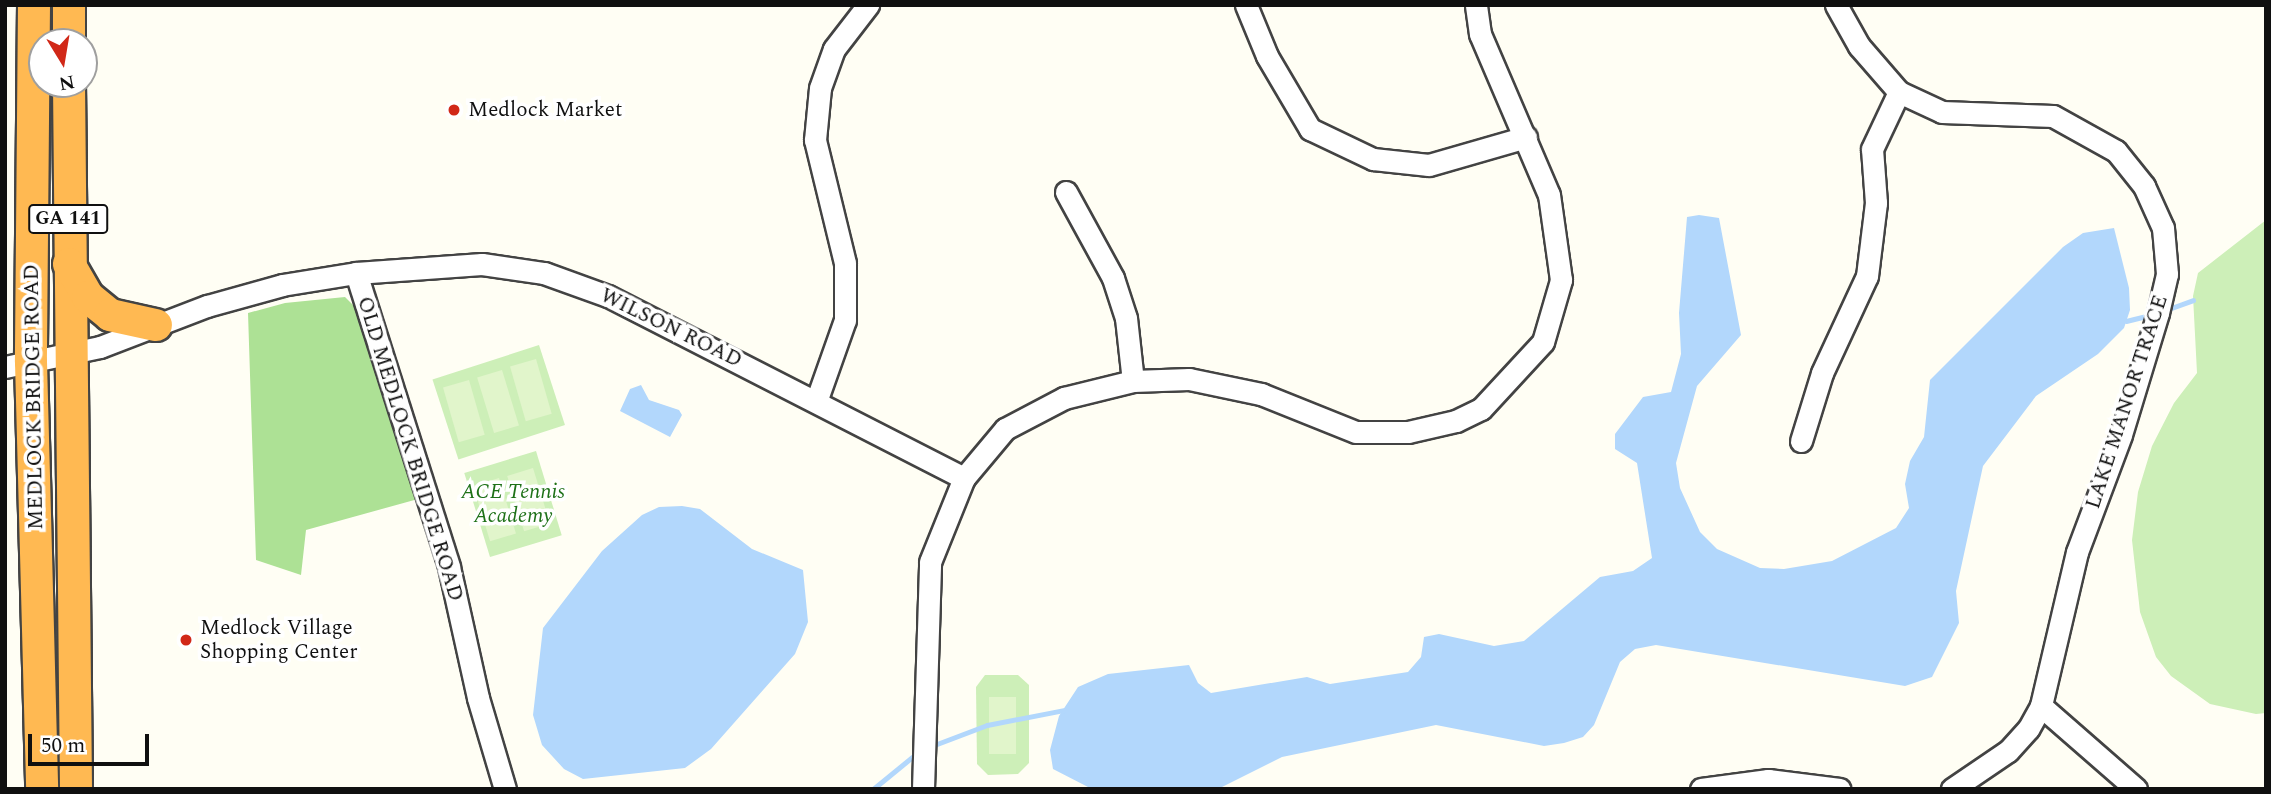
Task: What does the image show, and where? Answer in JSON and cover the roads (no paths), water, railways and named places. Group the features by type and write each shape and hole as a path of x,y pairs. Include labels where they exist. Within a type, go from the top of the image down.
{"highway":[{"name":"MEDLOCK BRIDGE ROAD","path":"34,5 18,364 42,789"},
{"name":"MEDLOCK BRIDGE ROAD","path":"69,98 68,354 76,789"},
{"path":"68,262 88,297 110,315 156,325"}],"street":[{"path":"817,399 845,320 845,263 815,140 820,88 834,49 867,5"},
{"path":"1246,5 1267,55 1310,129 1373,159 1429,165 1526,137"},
{"path":"923,789 930,562 964,478 1005,429 1064,398 1133,381 1217,383 1261,394 1356,432 1408,432 1456,421 1481,409 1543,342 1561,280 1549,195 1480,34 1476,5"},
{"name":"LAKE MANOR TRACE","path":"1836,5 1859,46 1899,92 1942,111 2053,116 2116,151 2144,186 2163,229 2167,274 2158,313 2121,435 2077,552 2041,706 2028,729 2007,751 1952,789"},
{"path":"1801,441 1822,373 1867,276 1875,214 1872,149 1899,92"},
{"path":"1066,192 1113,278 1126,318 1133,381"},
{"name":"WILSON ROAD","path":"356,273 482,264 555,276 608,296 817,399 964,478"},
{"name":"OLD MEDLOCK BRIDGE ROAD","path":"18,364 68,354 237,296 356,273 449,567 478,698 505,789"},
{"path":"2041,706 2136,789"},
{"path":"1702,789 1768,780 1839,789"}],"water":[{"path":"1699,215 1719,218 1741,335 1697,386 1676,463 1680,488 1700,532 1717,549 1760,568 1784,569 1832,561 1896,528 1909,508 1905,484 1910,461 1924,437 1930,380 2063,247 2083,233 2114,228 2129,288 2130,310 2124,328 2098,354 2036,396 1983,466 1956,591 1959,623 1932,677 1905,686 1656,645 1635,649 1620,662 1594,725 1583,737 1564,743 1544,746 1436,725 1282,757 1218,789 1088,787 1053,769 1050,750 1059,716 1078,687 1108,674 1189,665 1198,683 1211,693 1307,677 1330,684 1408,672 1421,657 1424,637 1439,634 1494,646 1524,641 1600,577 1633,571 1652,558 1637,463 1615,449 1615,434 1643,397 1671,392 1681,354 1679,313 1687,217"},
{"path":"641,385 649,400 679,410 682,415 670,437 620,411 630,389"},
{"path":"682,506 700,509 752,549 803,570 808,622 795,654 711,749 685,768 583,779 564,769 542,745 533,715 543,628 602,551 642,515 659,507"}],"waterway":[{"path":"2163,311 2193,300"},
{"path":"2126,321 2150,315"},
{"path":"929,747 987,725 1064,710"},
{"path":"873,789 917,753"}],"place":[{"name":"Medlock Market","path":"454,110"},
{"name":"Medlock Village Shopping Center","path":"186,640"}],"park label":[{"name":"ACE Tennis Academy","path":"513,504"}]}
